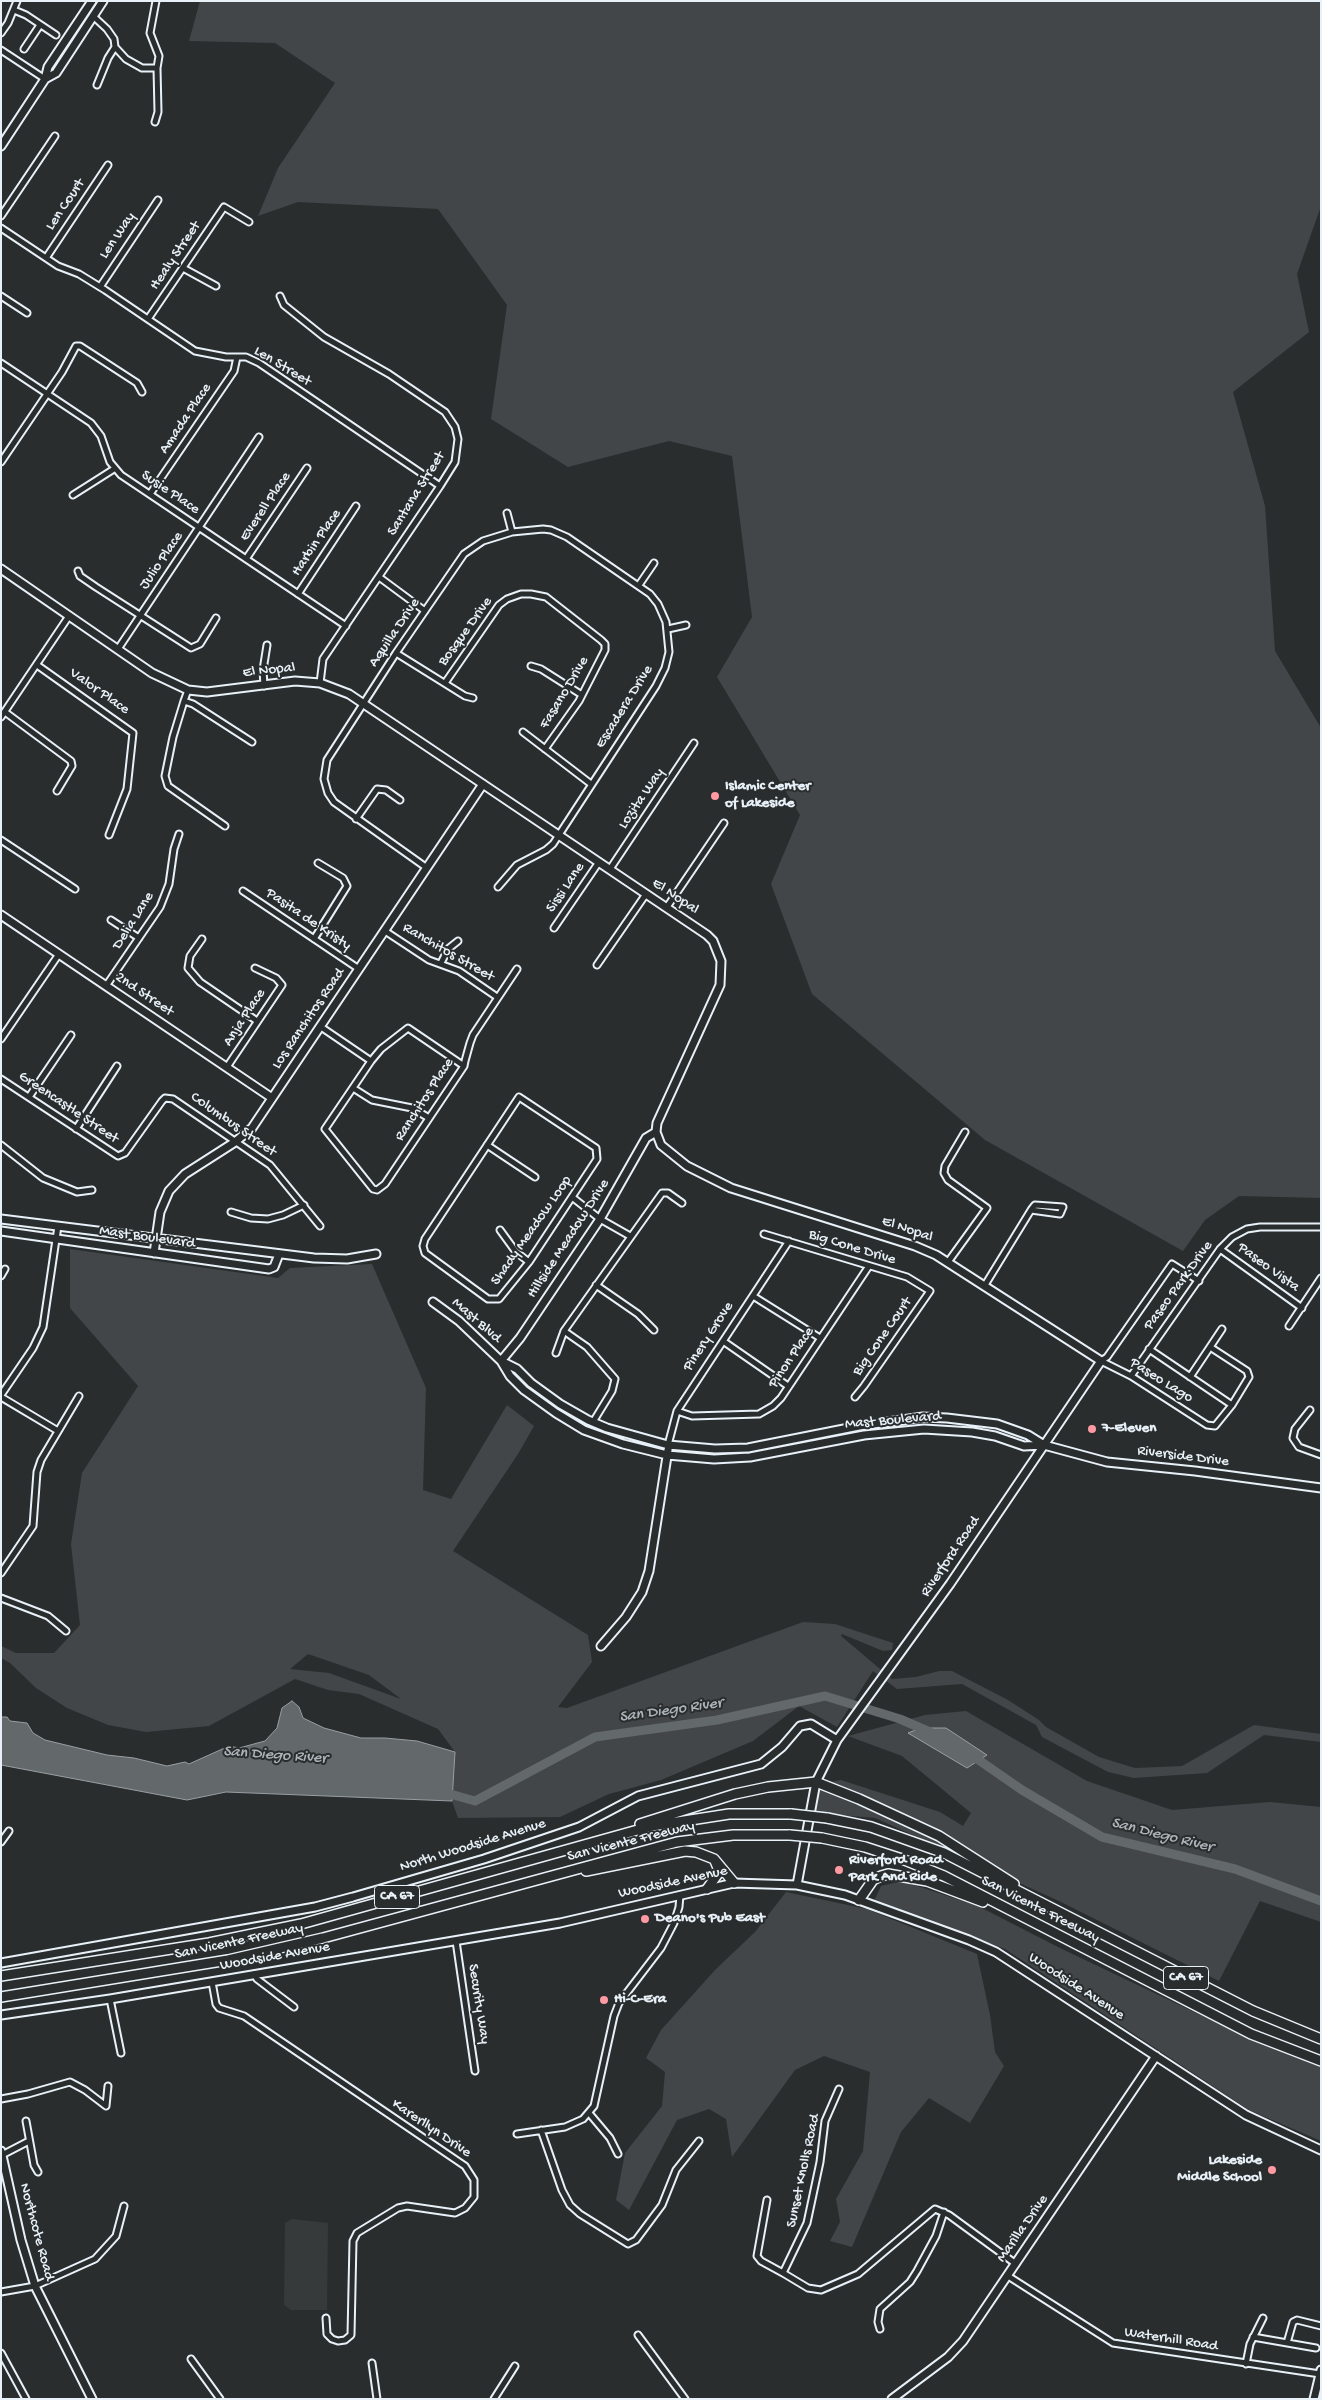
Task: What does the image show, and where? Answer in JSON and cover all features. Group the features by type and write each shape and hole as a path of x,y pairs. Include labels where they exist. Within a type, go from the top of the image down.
{"highway":[{"path":"597,1840 735,1794 768,1787 816,1782 877,1807 939,1836 1054,1910"},
{"name":"San Vicente Freeway","path":"1,1976 209,1943 301,1924 652,1826 704,1817 764,1813 790,1814 828,1818 871,1827 936,1850 1253,2011 1321,2039"},
{"name":"San Vicente Freeway","path":"1,1997 228,1960 324,1938 677,1842 733,1834 790,1835 822,1838 865,1847 902,1858 944,1876 1251,2034 1321,2062"},
{"path":"546,1877 685,1851 696,1852 714,1859 734,1883"},
{"path":"707,1889 717,1875 718,1868 714,1859"},
{"path":"859,1900 873,1880 881,1876 900,1875 953,1890 1076,1945"}],"street":[{"path":"1,32 17,1"},
{"path":"1,146 45,80 48,67 92,1"},
{"path":"45,80 56,73 103,1"},
{"path":"155,122 158,112 156,68 160,56 150,33 156,1"},
{"path":"14,10 56,35"},
{"path":"93,16 114,39 116,48 126,59 142,68 156,68"},
{"path":"24,49 40,24"},
{"path":"97,85 108,58 116,48"},
{"path":"1,50 45,80"},
{"path":"1,216 55,136"},
{"name":"Len Court","path":"46,258 108,165"},
{"name":"Len Way","path":"100,287 158,200"},
{"name":"Healy Street","path":"148,319 224,207 249,222"},
{"name":"Len Street","path":"1,228 58,266 79,274 100,287 196,351 246,357 259,363 440,486"},
{"path":"184,268 216,286"},
{"path":"1,296 27,313"},
{"name":"Santana Street","path":"280,296 284,306 324,338 389,374 445,412 455,427 458,450 454,462 440,486 323,659 320,683"},
{"path":"1,462 47,394 76,346 80,346 137,383 142,392"},
{"name":"Amada Place","path":"150,494 234,371 237,357"},
{"path":"1,363 95,427 101,436 114,469 73,495"},
{"name":"Julio Place","path":"118,649 259,437"},
{"name":"Everell Place","path":"246,559 306,468"},
{"name":"Susie Place","path":"114,469 346,626"},
{"name":"Harbin Place","path":"298,594 356,506"},
{"path":"508,513 512,532"},
{"name":"Aquilla Drive","path":"427,868 356,819 331,798 325,784 324,774 330,755 396,653 467,551 483,541 512,532 543,529 559,533 640,586"},
{"path":"640,586 654,563"},
{"name":"El Nopal","path":"1,569 152,673 188,690 207,692 295,681 320,683 339,689 667,907 713,941 721,961 721,975 718,987 657,1123 656,1132 661,1145 687,1166 712,1180 916,1246 948,1262 986,1285 1101,1361"},
{"path":"78,570 80,576 191,648 200,644 216,618"},
{"path":"379,577 425,611"},
{"name":"Escadera Drive","path":"498,887 516,865 546,850 559,835 662,674 669,652 668,629 658,604 640,586"},
{"name":"Bosque Drive","path":"445,683 498,605 521,594 536,594 546,597 602,640 605,644 605,650"},
{"path":"57,791 72,766 71,761 3,714 69,616"},
{"path":"668,629 686,625"},
{"path":"264,686 263,670 267,645"},
{"name":"Fasano Drive","path":"545,749 582,695 605,650"},
{"path":"396,653 473,698"},
{"name":"Valor Place","path":"37,665 133,733 127,789 109,835"},
{"path":"531,666 582,695"},
{"path":"188,690 173,737 165,776 168,786 225,826"},
{"path":"184,701 193,704 252,742"},
{"path":"523,732 591,784"},
{"name":"Lozita Way","path":"610,869 694,743"},
{"name":"Los Ranchitos Road","path":"154,1253 161,1207 168,1191 176,1181 235,1142 252,1128 483,784"},
{"path":"356,819 378,789 386,790 400,800"},
{"path":"667,907 724,823"},
{"name":"Delia Lane","path":"106,986 163,899 169,884 174,849 179,834"},
{"path":"1,840 75,889"},
{"name":"Sissi Lane","path":"554,928 599,862"},
{"path":"314,939 347,886 343,878 318,863"},
{"name":"Pasita de Kristy","path":"243,891 359,970"},
{"path":"597,965 646,894"},
{"name":"2nd Street","path":"1,915 272,1098"},
{"path":"111,920 139,938"},
{"name":"Ranchitos Street","path":"385,931 429,960 459,971 497,997"},
{"path":"202,939 190,956 188,968 200,982 257,1021"},
{"path":"441,963 448,949 458,941"},
{"path":"1,1039 59,954"},
{"name":"Anja Place","path":"227,1068 282,985 276,978 255,968"},
{"name":"Ranchitos Place","path":"352,1088 325,1129 373,1189 377,1190 385,1184 464,1066 474,1034 517,969"},
{"path":"321,1027 371,1061"},
{"path":"429,1118 412,1108 372,1100 352,1088 380,1049 408,1028 464,1066"},
{"path":"29,1097 71,1035"},
{"path":"76,1129 117,1066"},
{"name":"Greencastle Street","path":"1,1079 114,1154 122,1156"},
{"name":"Shady Meadow Loop","path":"519,1097 596,1148 597,1159 529,1262 499,1299 488,1299 425,1254 422,1246 487,1145 519,1097"},
{"name":"Columbus Street","path":"122,1156 165,1098 172,1099 270,1165 320,1226"},
{"name":"Hillside Meadow Drive","path":"501,1361 520,1338 600,1219 646,1138 656,1132"},
{"path":"948,1262 987,1208 948,1180 944,1173 945,1166 965,1132"},
{"path":"487,1145 535,1177"},
{"path":"1,1154 3,1147 43,1178 77,1192 92,1190"},
{"path":"556,1353 564,1331 662,1193 668,1192 682,1203"},
{"path":"572,1197 600,1219 630,1236"},
{"path":"230,1212 250,1218 268,1219 285,1214 304,1205"},
{"path":"986,1285 1035,1205 1063,1206 1060,1214 1032,1210"},
{"name":"Mast Boulevard","path":"1,1219 314,1258 347,1258 376,1254"},
{"path":"58,1226 43,1327 33,1348 1,1396 58,1431"},
{"name":"Paseo Park Drive","path":"1131,1376 1220,1249 1232,1237 1247,1230 1260,1227 1321,1228"},
{"path":"500,1230 516,1252 529,1262"},
{"name":"Mast Boulevard","path":"1,1231 269,1269 274,1267 280,1254"},
{"name":"Big Cone Drive","path":"764,1234 907,1277 930,1291"},
{"name":"Pinery Grove","path":"601,1646 626,1617 642,1592 649,1571 668,1445 677,1411 789,1241"},
{"name":"Paseo Vista","path":"1220,1249 1302,1308"},
{"name":"Riverford Road","path":"798,1885 816,1782 837,1740 950,1584 1101,1361 1107,1357 1172,1264 1199,1281"},
{"name":"Pinon Place","path":"677,1411 692,1416 759,1414 777,1403 868,1266"},
{"path":"1,1276 5,1269"},
{"path":"1290,1326 1321,1278"},
{"path":"596,1285 638,1314 654,1330"},
{"name":"Big Cone Court","path":"855,1396 864,1386 930,1291"},
{"path":"753,1296 820,1338"},
{"name":"Mast Blvd","path":"432,1302 459,1321 501,1361"},
{"path":"1190,1377 1222,1329"},
{"path":"564,1331 587,1347 615,1379 612,1391 593,1422"},
{"path":"723,1341 788,1386"},
{"path":"1210,1347 1247,1371 1249,1377 1232,1405"},
{"name":"Paseo Lago","path":"1101,1361 1131,1376 1207,1425 1218,1424 1232,1405 1149,1349"},
{"name":"Mast Boulevard","path":"501,1361 517,1369 531,1383 560,1404 593,1422 628,1435 668,1445 715,1449 748,1448 875,1424 924,1417 975,1420 997,1424 1028,1435 1044,1445"},
{"name":"Mast Boulevard","path":"501,1361 510,1376 524,1390 584,1430 623,1444 667,1455 714,1459 750,1457 877,1434 924,1429 950,1430 996,1436 1024,1446 1044,1445"},
{"path":"1,1573 33,1526 37,1472 41,1460 78,1396"},
{"path":"1310,1410 1294,1429 1293,1438 1301,1449 1321,1454"},
{"path":"875,1424 877,1434"},
{"name":"Riverside Drive","path":"1044,1445 1106,1462 1195,1471 1321,1488"},
{"path":"1,1598 48,1616 66,1631"},
{"name":"North Woodside Avenue","path":"1,1963 315,1906 353,1897 484,1860 579,1827 638,1796 761,1764 782,1747 800,1726 811,1724 837,1740"},
{"path":"1,1842 9,1831"},
{"name":"Woodside Avenue","path":"1,2014 110,2000 560,1923 734,1883 798,1885 859,1900 996,1952 1246,2114 1321,2150"},
{"path":"517,2134 565,2126 583,2119 594,2106 614,2015 619,2003 661,1948 674,1923 680,1895"},
{"name":"Security Way","path":"456,1941 475,2071"},
{"path":"254,1974 257,1979 294,2007"},
{"name":"Karerllyn Drive","path":"212,1982 216,2004 220,2008 244,2016 465,2166 474,2180 474,2196 465,2208 455,2213 407,2206 398,2208 357,2233 353,2241 351,2336 345,2340 338,2341 332,2338 327,2334 326,2318"},
{"path":"110,2000 121,2053"},
{"name":"Marilla Drive","path":"892,2399 901,2396 956,2349 1008,2276 1156,2056"},
{"path":"1,2099 28,2094 70,2082 106,2106 108,2086"},
{"name":"Sunset Knolls Road","path":"783,2273 803,2235 807,2223 820,2162 825,2121 839,2090"},
{"path":"589,2113 610,2138 618,2154"},
{"path":"26,2121 34,2165 38,2172"},
{"path":"541,2130 562,2190 570,2205 580,2214 628,2244 636,2240 662,2205 676,2170 699,2141"},
{"path":"2,2153 29,2141"},
{"name":"Northcote Road","path":"2,2153 21,2240 35,2286 92,2399"},
{"path":"767,2200 757,2256 761,2261 808,2288 821,2290 858,2274 935,2209 944,2212 1016,2264"},
{"path":"1,2292 35,2286 101,2254 116,2236 124,2206"},
{"path":"880,2329 878,2322 880,2309 910,2282 936,2236 944,2212"},
{"name":"Waterhill Road","path":"1008,2276 1114,2344 1246,2364 1320,2372"},
{"path":"1246,2364 1254,2337 1263,2318"},
{"path":"1286,2343 1290,2325 1297,2320 1321,2326"},
{"path":"638,2335 685,2399"},
{"path":"1254,2337 1316,2348"},
{"path":"1,2353 26,2399"},
{"path":"191,2359 220,2399"},
{"path":"372,2363 377,2399"},
{"path":"494,2399 515,2366"},
{"path":"1314,2399 1319,2389 1320,2372"}],"shaded area":[{"path":"200,1 1321,1 1321,206 1297,274 1309,332 1233,392 1265,506 1275,651 1321,728 1321,1198 1239,1196 1205,1220 1183,1251 985,1140 812,994 771,884 800,815 717,677 752,617 732,456 669,441 568,467 491,419 507,305 438,209 298,202 258,216 278,168 335,83 275,43 189,41"},
{"path":"70,1249 278,1278 290,1268 372,1264 426,1388 423,1490 451,1499 507,1405 534,1426 518,1454 453,1551 588,1635 592,1662 558,1707 567,1708 803,1622 835,1624 893,1643 892,1650 883,1651 842,1634 841,1636 892,1679 916,1677 939,1671 952,1671 1008,1700 1039,1720 1046,1727 1099,1757 1135,1768 1182,1766 1254,1725 1321,1734 1321,1742 1264,1735 1207,1773 1134,1778 1108,1772 1042,1737 1036,1725 962,1684 897,1689 873,1671 837,1727 799,1706 753,1741 661,1780 609,1794 560,1817 458,1818 452,1801 455,1752 438,1729 359,1694 328,1690 295,1679 209,1726 146,1732 108,1725 67,1708 36,1688 10,1663 1,1658 1,1646 16,1653 54,1653 80,1625 71,1544 82,1473 138,1386 70,1308","holes":["308,1654 369,1675 401,1699 329,1673 290,1669"]},
{"path":"966,1711 1087,1781 1172,1810 1270,1802 1321,1807 1321,1922 1260,1901 1219,1981 1059,1901 875,1818 815,1813 820,1784 841,1780 940,1812 963,1826 971,1813 902,1756 848,1736 925,1715"},
{"path":"902,1881 978,1906 1060,1948 1232,2030 1321,2064 1321,2141 1249,2110 1005,1949 874,1901 881,1886"},
{"path":"786,1892 867,1909 977,1954 990,2015 995,2052 1004,2066 970,2123 929,2098 901,2132 852,2247 830,2241 840,2222 836,2199 863,2151 870,2072 824,2056 795,2070 732,2157 726,2119 709,2109 677,2120 629,2210 616,2200 625,2153 662,2106 665,2072 646,2058 661,2030 715,1970 755,1932"},
{"path":"292,2219 328,2223 327,2310 291,2310 284,2305 285,2223"}],"water":[{"path":"292,1701 299,1707 303,1718 324,1728 361,1738 417,1741 455,1752 452,1801 226,1792 187,1800 1,1765 1,1717 7,1717 10,1721 27,1723 33,1733 45,1740 107,1755 134,1758 167,1766 185,1762 189,1764 229,1746 239,1748 265,1741 277,1728 282,1708"},
{"path":"921,1728 946,1728 987,1755 967,1768 908,1733"}],"waterway":[{"name":"San Diego River","path":"443,1792 475,1801 595,1737 717,1720 825,1696 900,1719 930,1732"},
{"name":"San Diego River","path":"970,1754 1022,1790 1102,1837 1235,1869 1321,1901"}],"place":[{"name":"Islamic Center of Lakeside","path":"715,796"},
{"name":"7-Eleven","path":"1092,1429"},
{"name":"Riverford Road Park And Ride","path":"839,1870"},
{"name":"Deano's Pub East","path":"645,1919"},
{"name":"Hi-C-Era","path":"604,2000"},
{"name":"Lakeside Middle School","path":"1272,2170"}]}
